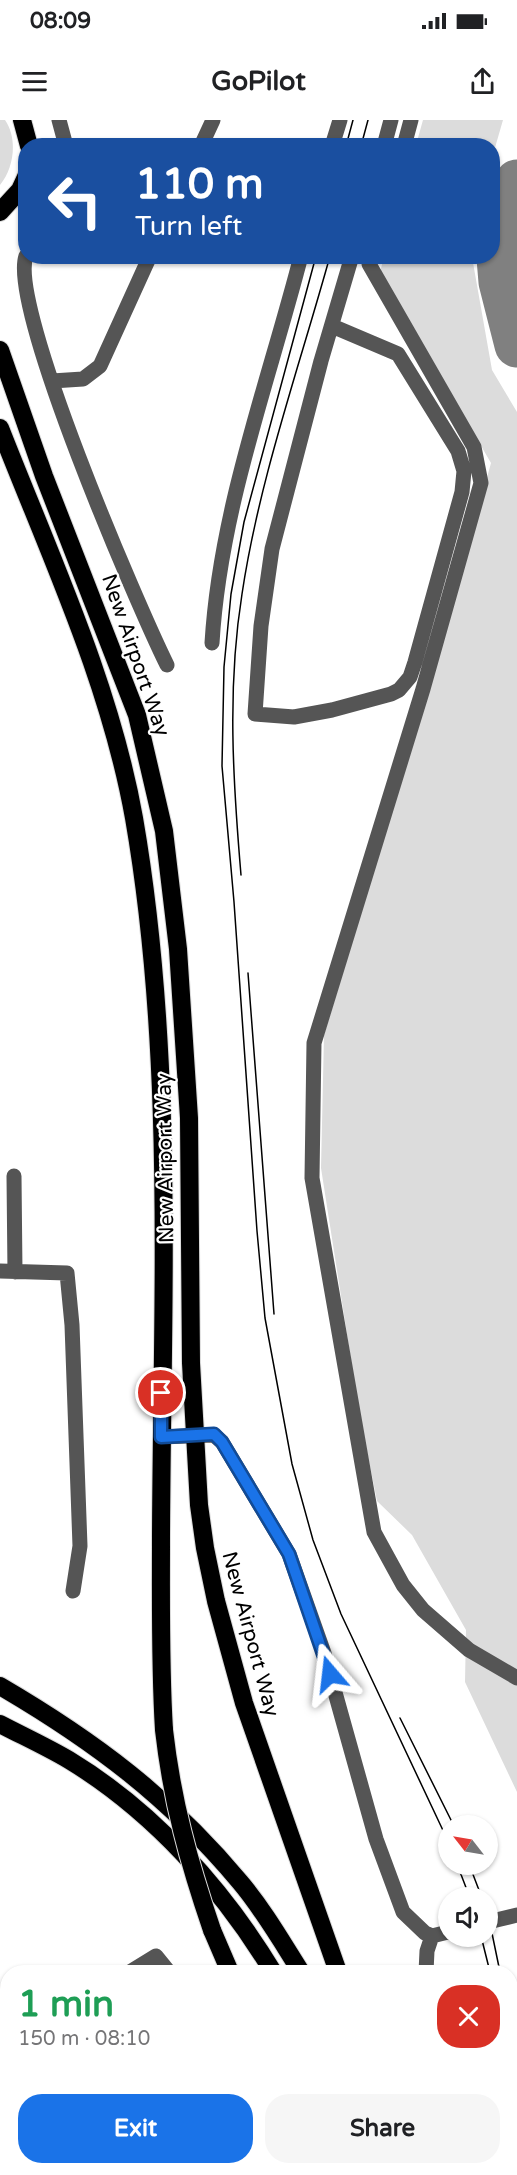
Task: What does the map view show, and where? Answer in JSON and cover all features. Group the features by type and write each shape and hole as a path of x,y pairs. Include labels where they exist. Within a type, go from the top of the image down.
{"highway":[{"path":"22,120 27,138"},
{"path":"2,213 18,189"},
{"name":"New Airport Way","path":"0,350 44,476 137,715 164,831 178,949 189,1118 191,1363 199,1505 216,1601 244,1703 336,1965"},
{"name":"New Airport Way","path":"0,428 98,677 134,818 152,955 162,1114 164,1196 159,1651 164,1730 169,1777 181,1836 212,1930 227,1965"},
{"path":"0,1686 69,1726 161,1799 240,1882 296,1965"},
{"path":"0,1724 70,1761 139,1813 182,1850 226,1904 268,1965"}],"lane":[{"path":"59,120 64,138"},
{"path":"205,138 213,120"},
{"path":"334,138 340,120"},
{"path":"386,138 391,120"},
{"path":"406,138 411,120"},
{"path":"25,264 24,285 52,381 134,592 167,665"},
{"path":"52,381 83,379 100,366 146,264"},
{"path":"212,643 214,605 229,523 256,412 299,264"},
{"path":"332,326 398,354 458,451 464,471 462,492 415,662 410,676 399,690 323,712 280,717 255,714 261,626 272,549 332,326 350,264"},
{"path":"369,264 393,310 474,447 481,483 423,689 314,1043 312,1178 369,1518 374,1532 403,1585 430,1616 469,1650 517,1678"},
{"path":"14,1176 8,1272 67,1273 72,1326 80,1546 73,1591"},
{"path":"161,1437 214,1434 222,1442 289,1554 324,1653 375,1839 403,1912 412,1922 432,1936 438,1934"},
{"path":"498,1919 517,1914"},
{"path":"426,1965 427,1951 432,1936"},
{"path":"141,1965 156,1956 163,1965"}],"shaded area":[{"path":"0,120 5,120 9,128 13,153 9,170 0,185"},
{"path":"423,120 503,120 498,138 418,138"},
{"path":"382,264 473,264 492,370 517,412 517,1792 465,1682 466,1630 412,1535 377,1501 359,1411 321,1168 324,1035 422,713 491,463 380,272"}],"taxiway":[{"path":"500,254 517,182"},
{"path":"500,264 501,282 517,345"}],"tram line":[{"path":"348,138 353,120"},
{"path":"363,138 368,120"},
{"path":"314,264 244,522 231,594 224,667 222,766 257,1231 265,1318 292,1464 313,1540 341,1614 438,1820"},
{"path":"241,875 233,734 237,629 249,551 269,466 328,264"},
{"path":"248,973 274,1314"},
{"path":"400,1718 448,1815"},
{"path":"461,1875 466,1887"},
{"path":"473,1875 478,1887"},
{"path":"484,1947 488,1965"},
{"path":"495,1947 499,1965"}],"route":[{"path":"161,1393 161,1437 214,1434 222,1442 289,1554 330,1674"}]}
